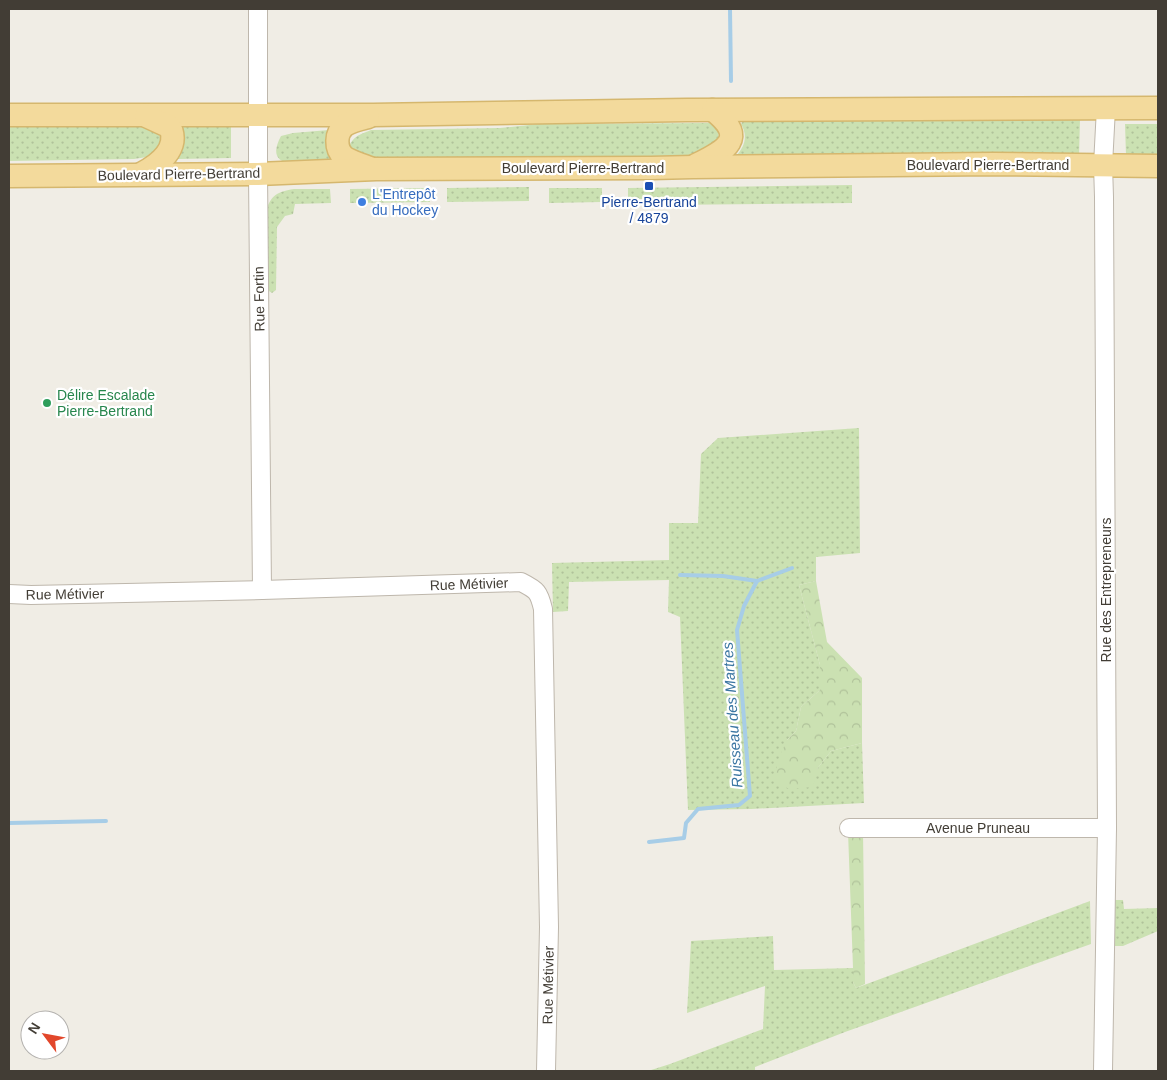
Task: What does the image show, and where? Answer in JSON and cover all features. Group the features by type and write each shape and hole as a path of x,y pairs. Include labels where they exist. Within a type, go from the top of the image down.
{"main road":[{"path":"9,115 373,115 713,110 1158,108"},
{"path":"693,166 715,156 726,147 732,136 728,124 713,110"},
{"path":"141,174 152,168 163,158 170,150 172,142 172,129 170,127 143,115"},
{"path":"373,115 344,126 339,133 337,141 344,156 352,161 376,169"},
{"name":"Boulevard Pierre-Bertrand","path":"9,176 258,174 376,169 651,168 693,166 994,164 1158,166"}],"street":[{"name":"Rue Fortin","path":"258,9 262,590"},
{"name":"Rue des Entrepreneurs","path":"1103,1071 1107,828 1104,197 1102,166 1106,108"},
{"name":"Rue Métivier","path":"9,594 48,595 262,590 521,582 533,588 540,598 543,609 548,917 546,1071"},
{"name":"Avenue Pruneau","path":"849,828 1107,828"}],"green space":[{"path":"1080,119 1079,157 736,156 742,148 745,137 741,124 743,121"},
{"path":"710,123 718,130 719,139 706,156 369,161 348,149 354,139 371,130 500,128 539,124"},
{"path":"1125,124 1158,124 1158,156 1126,155"},
{"path":"177,126 231,127 231,158 178,159 176,157"},
{"path":"9,127 140,127 156,132 163,146 147,157 134,159 9,161"},
{"path":"341,129 338,164 288,163 282,161 276,152 281,136 293,133"},
{"path":"852,185 852,203 663,205 663,199 628,199 628,188"},
{"path":"529,187 529,201 447,202 447,188"},
{"path":"430,188 430,202 350,203 350,189"},
{"path":"549,188 602,188 602,202 549,203"},
{"path":"294,189 330,189 331,203 295,204 293,214 285,216 277,227 276,290 272,293 266,289 265,216 274,196"},
{"path":"859,428 860,553 816,557 816,581 799,585 820,665 820,690 801,707 796,731 787,740 817,769 831,751 862,743 864,803 751,809 688,810 680,617 668,612 669,580 569,582 568,611 553,612 552,563 669,560 669,523 698,523 701,454 718,438"},
{"path":"816,581 827,642 862,678 862,743 831,751 817,769 813,787 789,789 773,780 781,753 787,740 796,731 801,707 820,690 820,665 799,585"},
{"path":"863,831 865,984 856,988 853,982 848,832"},
{"path":"1115,900 1123,900 1124,909 1158,908 1158,931 1123,946 1114,946"},
{"path":"1090,901 1091,944 845,1032 755,1067 755,1071 648,1071 763,1029 765,986 687,1013 691,941 773,936 774,970 853,968 853,982 856,988"}],"waterway":[{"path":"730,9 731,81"},
{"name":"Ruisseau des Martres","path":"649,842 684,838 686,823 698,809 739,805 750,796 737,630 744,606 757,581 792,568"},
{"path":"680,575 723,576 757,581"},
{"name":"Ruisseau des Martres","path":"9,823 106,821"}],"place":[{"name":"Pierre-Bertrand / 4879","path":"649,186"},
{"name":"L'Entrepôt du Hockey","path":"362,202"},
{"name":"Délire Escalade Pierre-Bertrand","path":"47,403"}]}
